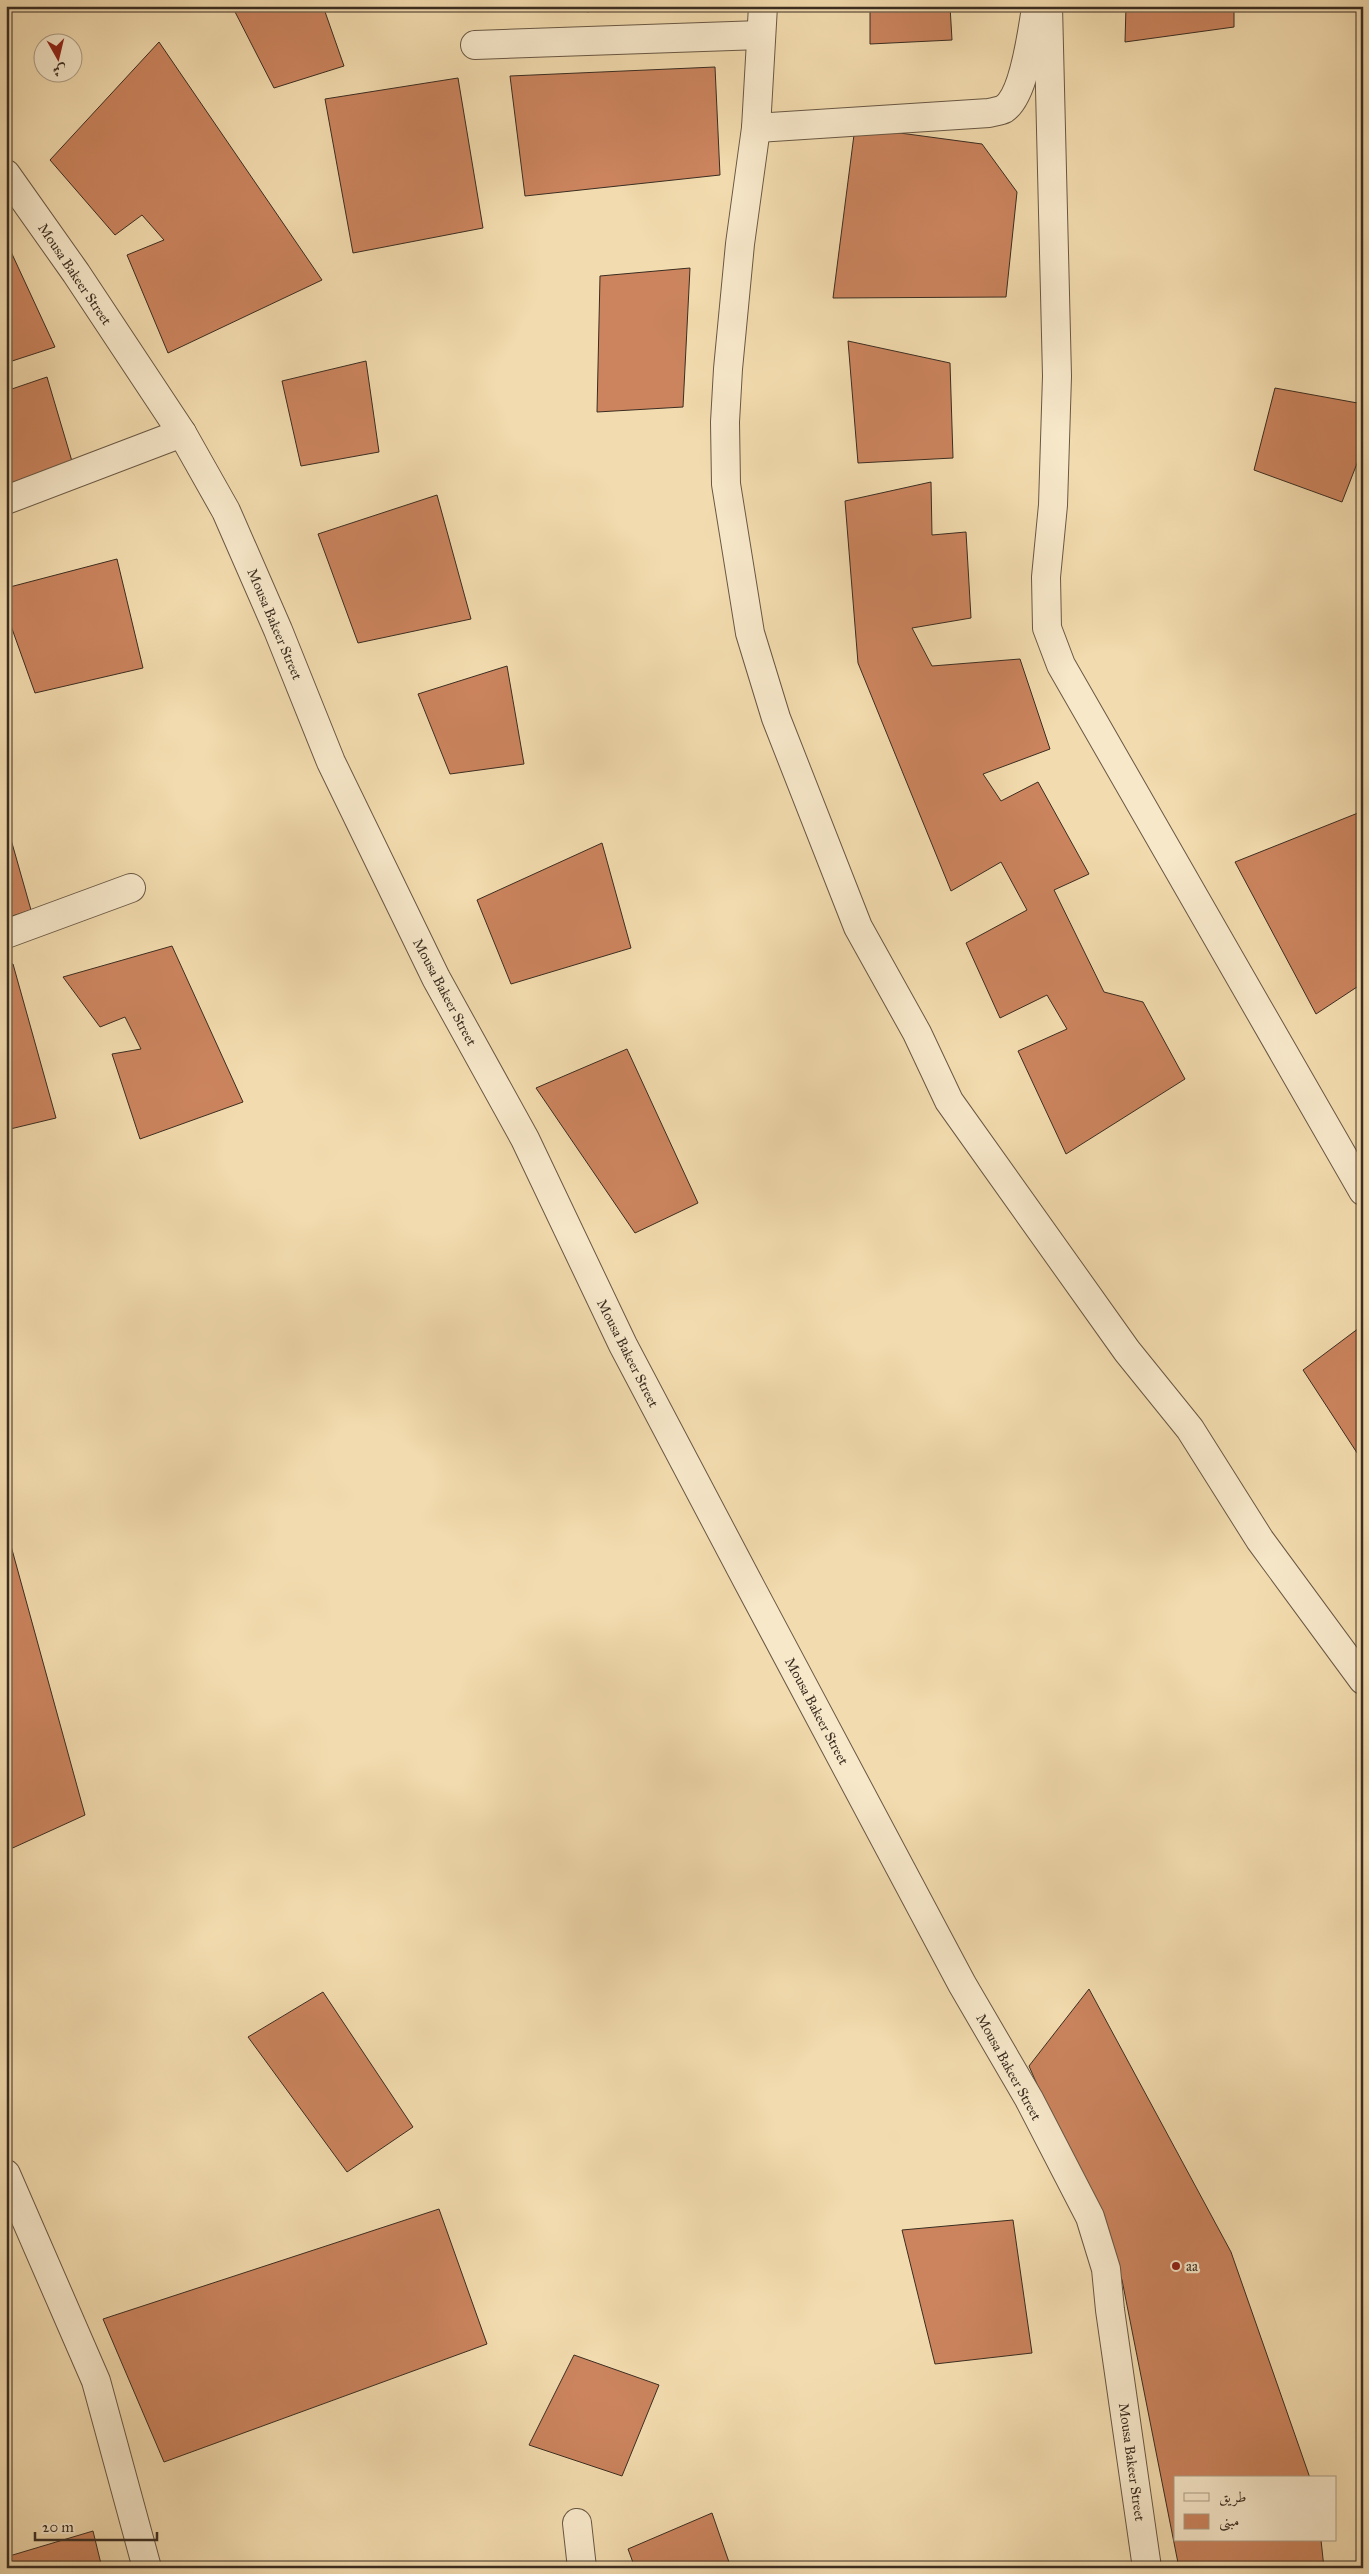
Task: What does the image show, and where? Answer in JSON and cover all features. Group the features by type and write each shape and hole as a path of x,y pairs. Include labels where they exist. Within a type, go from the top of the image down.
{"street":[{"path":"763,6 756,128 740,244 725,422 726,484 750,634 760,670 831,862 858,927 917,1033 948,1101 1127,1351 1190,1429 1260,1540 1363,1680"},
{"path":"756,128 989,113 1004,108 1014,95 1027,64 1037,6"},
{"path":"1048,6 1053,137 1057,376 1053,505 1046,577 1047,628 1061,665 1363,1191"},
{"path":"474,45 761,35"},
{"name":"Mousa Bakeer Street","path":"6,174 76,273 182,433 226,511 278,630 331,762 436,978 525,1139 623,1345 962,1984 1029,2099 1090,2217 1106,2269 1110,2310 1147,2568"},
{"path":"6,500 182,433"},
{"path":"6,934 131,888"},
{"path":"6,2174 96,2382 147,2568"},
{"path":"577,2523 582,2568"}],"building":[{"path":"232,6 323,6 344,66 274,88"},
{"path":"586,6 621,6 587,12"},
{"path":"870,6 950,6 952,40 870,44"},
{"path":"1126,6 1234,6 1234,27 1125,42"},
{"path":"159,42 322,280 168,353 127,255 164,240 142,215 115,235 50,160"},
{"path":"715,67 720,175 525,196 510,76"},
{"path":"458,78 483,228 353,253 325,99"},
{"path":"855,127 982,144 1017,192 1006,297 833,298"},
{"path":"6,241 55,347 6,363"},
{"path":"690,268 683,407 597,412 600,276"},
{"path":"848,341 950,363 953,458 858,463"},
{"path":"366,361 379,452 301,466 282,381"},
{"path":"47,377 74,468 6,490 6,391"},
{"path":"1275,388 1363,404 1363,448 1342,502 1254,470"},
{"path":"931,482 932,535 966,532 971,618 912,628 932,666 1020,659 1050,749 983,774 1001,801 1038,782 1089,874 1054,890 1104,992 1143,1002 1185,1079 1066,1154 1018,1051 1067,1029 1047,995 1000,1018 966,943 1027,910 1001,862 951,891 858,663 845,501"},
{"path":"437,495 471,619 358,643 318,534"},
{"path":"117,559 143,668 35,693 6,612 6,588"},
{"path":"507,666 524,764 450,774 418,694"},
{"path":"1363,811 1363,983 1316,1014 1235,862"},
{"path":"6,822 31,910 6,918"},
{"path":"602,843 631,948 511,984 477,900"},
{"path":"172,946 243,1102 140,1139 112,1054 141,1049 125,1017 100,1027 63,977"},
{"path":"13,964 56,1118 6,1130 6,966"},
{"path":"627,1049 698,1203 635,1233 536,1088"},
{"path":"1363,1325 1363,1462 1303,1370"},
{"path":"8,1535 85,1815 6,1851 6,1536"},
{"name":"aa","path":"1089,1989 1231,2252 1309,2476 1174,2476 1174,2542 1321,2542 1324,2568 1179,2568 1122,2280 1029,2066"},
{"path":"323,1992 413,2127 347,2172 248,2037"},
{"path":"439,2209 487,2344 164,2462 103,2319"},
{"path":"1013,2220 1032,2353 935,2364 902,2230"},
{"path":"574,2355 659,2385 622,2476 529,2445"},
{"path":"712,2513 731,2568 635,2568 628,2549"},
{"path":"93,2531 102,2568 6,2568 6,2557"}],"place":[{"name":"aa","path":"1176,2266"}]}
